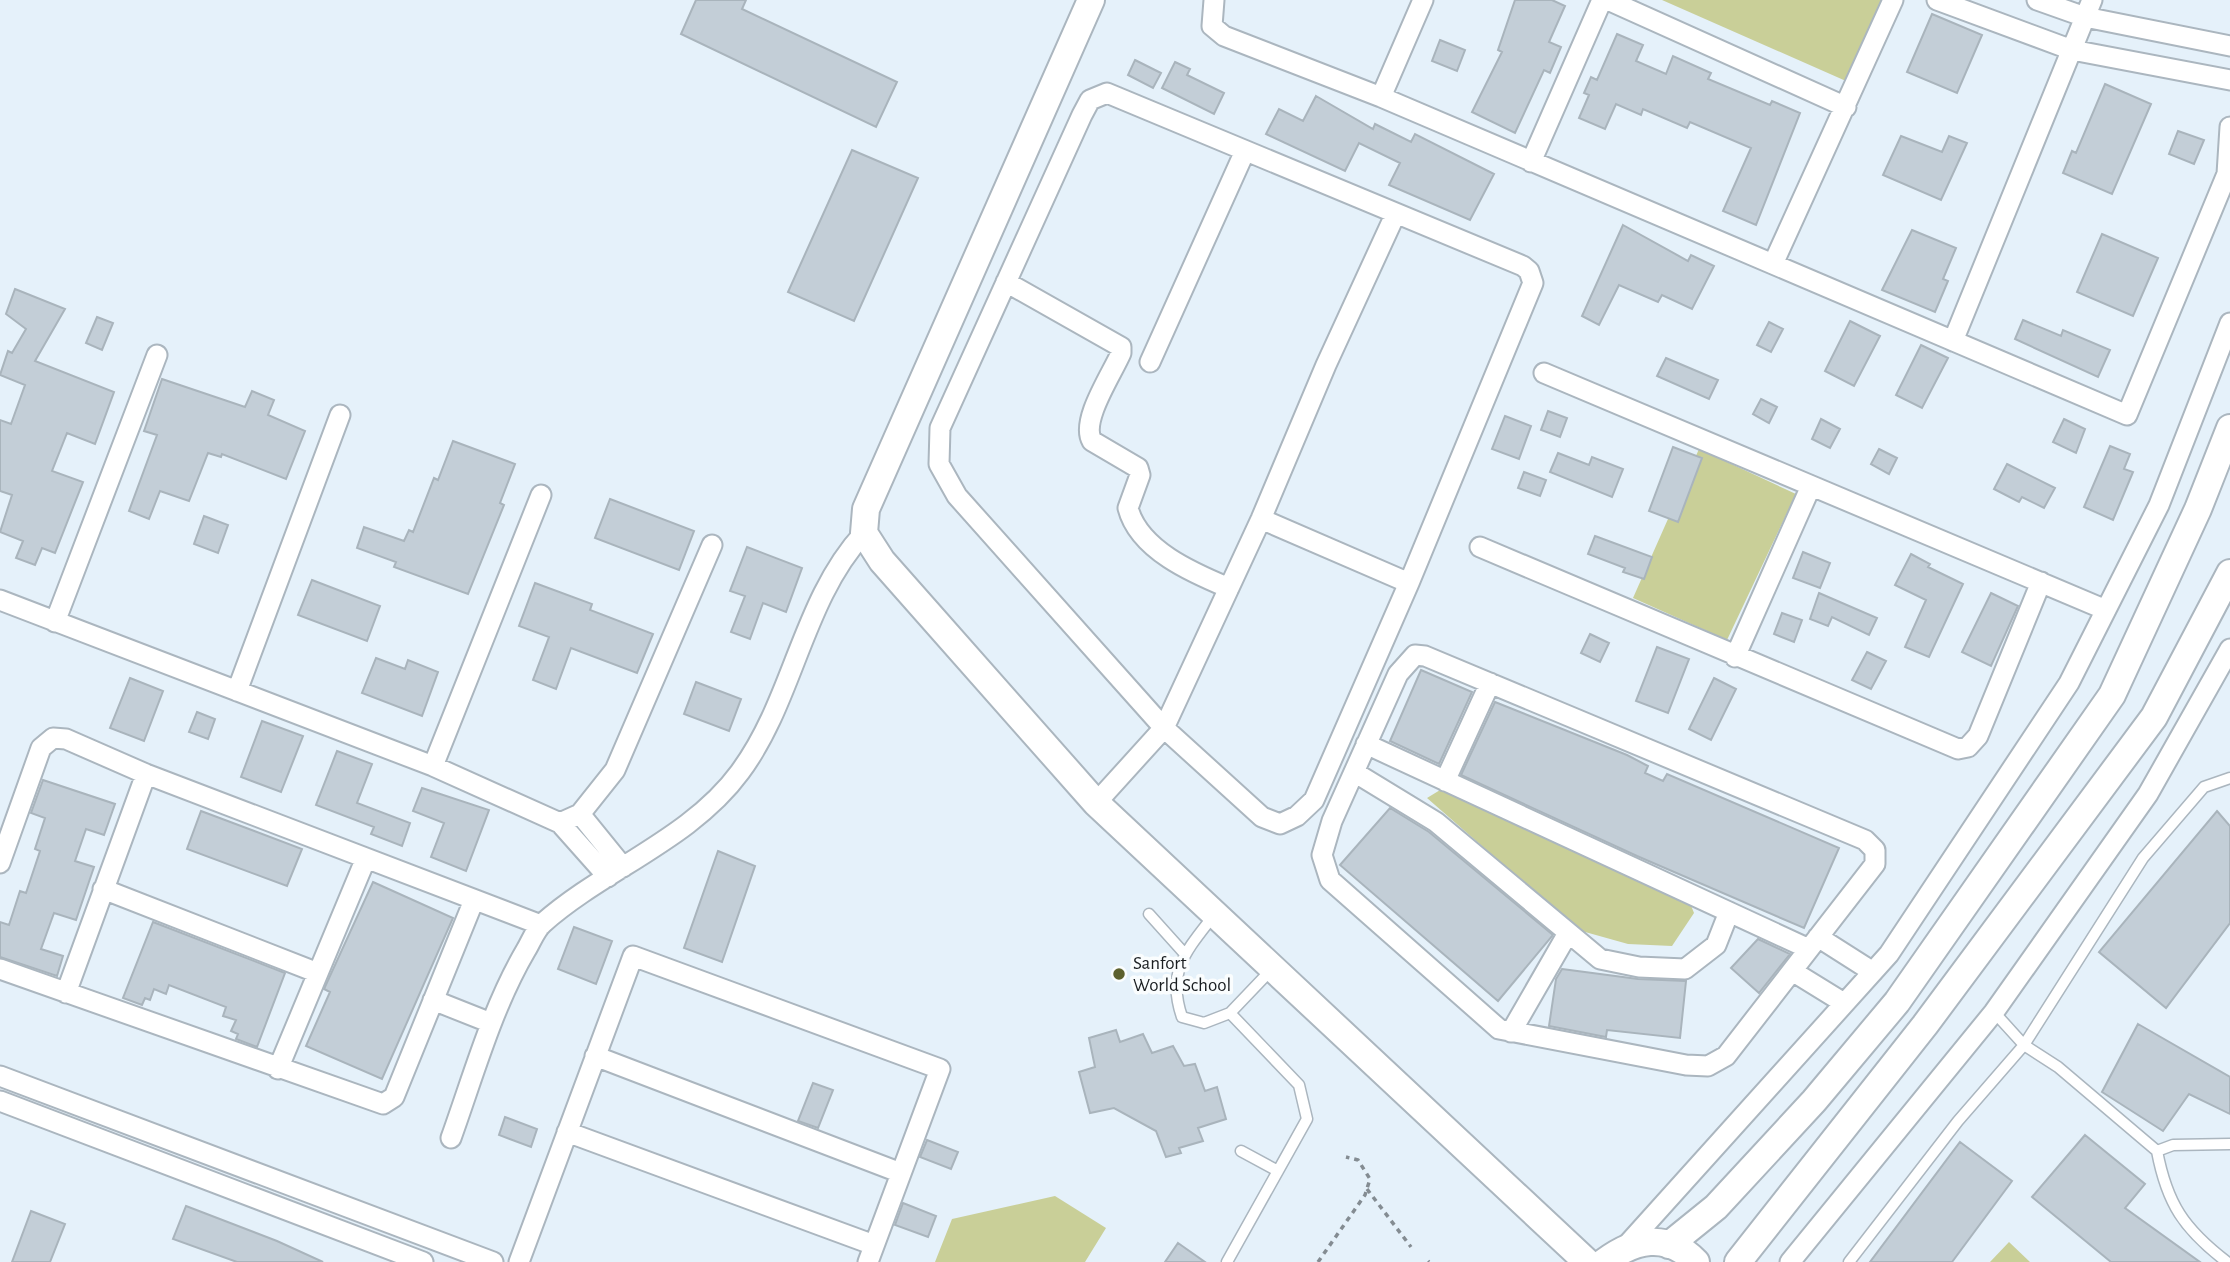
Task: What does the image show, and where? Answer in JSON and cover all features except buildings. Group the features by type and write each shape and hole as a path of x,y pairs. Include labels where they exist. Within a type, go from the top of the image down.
{"street":[{"path":"1091,0 866,509 864,533 882,561 1096,803 1587,1262"},
{"path":"1214,0 1212,26 1224,36 1381,97 2127,415 2227,174 2230,127"},
{"path":"1381,97 1423,0"},
{"path":"1531,162 1605,0 1846,107"},
{"path":"1773,264 1893,0"},
{"path":"1937,0 2072,50 2230,80"},
{"path":"2037,0 2088,8 2230,46"},
{"path":"1953,341 2088,8"},
{"path":"1098,95 1118,95 1245,151 1523,266 1532,276 1533,283 1409,583 1314,800 1297,816 1280,824 1262,817 1164,728 957,496 939,464 940,428 1090,100 1098,95"},
{"path":"1150,362 1245,151"},
{"path":"1096,803 1164,728 1261,519 1326,365 1395,215"},
{"path":"1006,282 1121,347 1121,353 1088,421 1091,441 1138,468 1140,475 1128,508 1138,531 1176,561 1229,588"},
{"path":"1604,1262 1626,1246 1889,954 2068,684 2159,505 2230,323"},
{"path":"55,621 157,355"},
{"path":"1544,373 2106,610"},
{"path":"237,691 340,415"},
{"path":"1668,1245 1716,1208 1814,1101 1897,1002 2112,695 2198,509 2230,428"},
{"path":"1735,657 1811,486"},
{"path":"433,766 541,495"},
{"path":"1261,519 1409,583"},
{"path":"452,1138 504,988 541,925 702,812 744,766 757,748 827,584 844,555 864,533"},
{"path":"560,823 580,814 615,770 712,545"},
{"path":"1480,547 1958,749 1968,747 1978,736 2042,582"},
{"path":"1738,1262 1933,1014 2154,717 2230,573"},
{"path":"0,600 433,766 560,823 615,872"},
{"path":"1790,1262 1993,1012 2148,794 2230,649"},
{"path":"1415,654 1425,656 1865,840 1875,850 1875,864 1726,1056 1708,1066 1686,1065 1511,1032 1499,1029 1330,880 1322,855 1332,821 1366,744 1398,674 1415,654"},
{"path":"1445,781 1490,683"},
{"path":"0,863 41,748 53,738 66,739 146,774 541,925"},
{"path":"1366,744 1729,912 1814,943 1873,972"},
{"path":"1354,772 1436,822 1600,959 1639,967 1685,970 1716,945 1729,912"},
{"path":"66,993 146,774"},
{"path":"580,814 615,872"},
{"path":"278,1069 366,858"},
{"path":"103,889 318,973"},
{"path":"0,969 383,1104 394,1097 474,900"},
{"path":"1511,1032 1568,933"},
{"path":"519,1262 595,1056 633,956 940,1069 871,1254 567,1132"},
{"path":"1792,971 1844,1003"},
{"path":"433,1000 491,1023"},
{"path":"595,1056 901,1173"},
{"path":"0,1076 493,1262"},
{"path":"0,1101 417,1261 423,1236"},
{"path":"1626,1246 1647,1242 1668,1245 1696,1262"}],"lane":[{"path":"1849,1262 1958,1121 2025,1045 2143,858 2204,788 2230,778"},
{"path":"1149,915 1184,953"},
{"path":"1215,915 1184,953 1174,994 1182,1017 1204,1023 1230,1013 1273,969"},
{"path":"1993,1012 2025,1045 2058,1067 2157,1151 2164,1188 2177,1214 2227,1262"},
{"path":"1227,1262 1307,1119 1299,1085 1230,1013"},
{"path":"2157,1151 2173,1145 2230,1144"},
{"path":"1241,1151 1278,1171"}],"path":[{"path":"1318,1262 1367,1189 1370,1179 1358,1160 1346,1157"},
{"path":"1367,1189 1411,1247"}],"green space":[{"path":"1662,0 1893,0 1855,85"},
{"path":"1699,449 1796,494 1727,640 1633,598"},
{"path":"1445,787 1688,898 1694,913 1672,946 1628,944 1578,930 1427,798"},
{"path":"1055,1196 1106,1228 1085,1262 935,1262 952,1219"},
{"path":"2009,1242 2030,1262 1990,1262"}],"place":[{"name":"Sanfort World School","path":"1119,974"}]}
